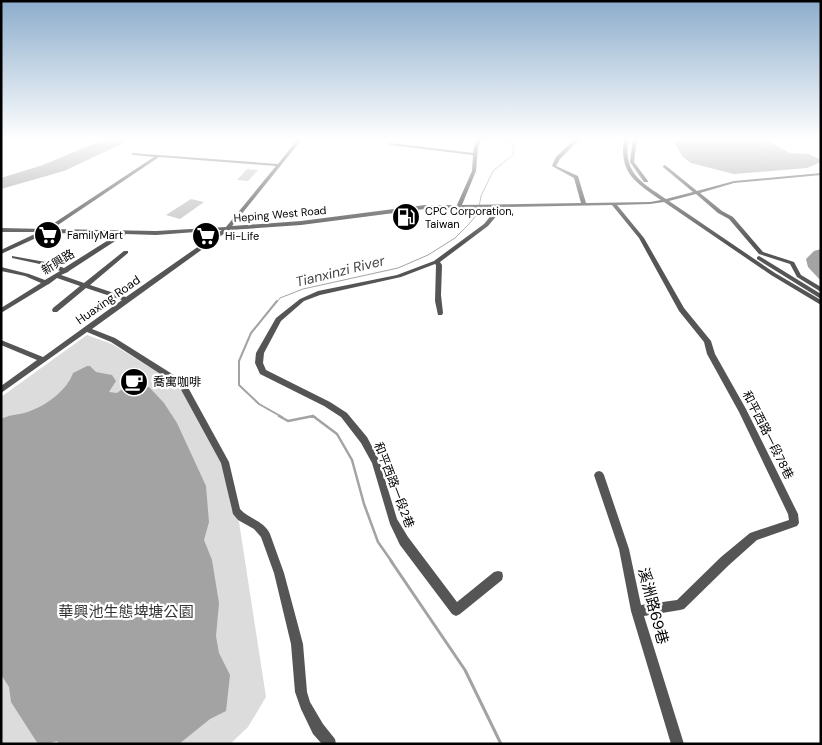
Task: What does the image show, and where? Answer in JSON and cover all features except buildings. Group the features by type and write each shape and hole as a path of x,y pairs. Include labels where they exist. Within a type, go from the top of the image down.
{"street":[{"path":"1,252 46,231 131,174"},
{"name":"Huaxing Road","path":"1,390 228,228 271,174"},
{"path":"458,205 473,174"},
{"path":"570,174 576,177 584,204"},
{"path":"633,174 644,186 821,297"},
{"path":"641,174 649,184 668,200 773,274 821,303"},
{"path":"674,174 730,218 761,252 792,263 799,276 821,290"},
{"name":"Heping West Road","path":"1,230 156,233 301,224 398,210 458,205 650,203 734,182 821,174"},
{"name":"和平西路一段78巷","path":"614,204 641,238 681,308 707,341 711,354 743,411 793,514 794,523 754,536 680,605 637,611"},
{"name":"和平西路一段2巷","path":"498,576 456,610 404,541 393,521 371,453 364,440 344,415 327,404 274,379 263,372 259,363 263,345 278,320 288,310 309,296 398,276 436,262 486,225 503,205"},
{"name":"新興路","path":"1,310 66,271 125,232"},
{"path":"55,310 126,252"},
{"path":"14,257 51,264 66,271"},
{"path":"436,262 439,265 436,299 440,313"},
{"path":"1,269 27,275 46,283"},
{"path":"57,276 128,300"},
{"path":"86,329 113,340 182,384 225,462 236,511 241,517 257,526 265,534 279,574 297,644 301,692 305,705 318,729 330,744"},
{"path":"1,342 44,360"},
{"name":"溪洲路69巷","path":"599,475 624,549 637,611 678,744"}],"green space":[{"name":"華興池生態埤塘公園","path":"87,335 112,344 172,381 183,391 223,461 231,508 239,522 266,697 248,727 230,744 1,744 1,397"}],"shaded area":[{"path":"15,174 54,174 1,189 1,178"},
{"path":"821,249 821,281 808,267 806,259 814,251"},
{"name":"華興池生態埤塘公園","path":"90,366 96,372 112,375 116,381 109,392 117,393 125,387 135,390 135,394 143,394 147,387 149,387 164,403 177,423 206,486 209,522 204,540 212,560 219,603 216,636 219,653 230,675 226,711 210,719 179,744 59,744 57,741 48,744 38,744 11,702 9,687 2,676 1,419 31,411 46,403 60,392 73,373"}],"waterway":[{"name":"Tianxinzi River","path":"276,303 280,298 303,289 398,268 428,255 455,238 478,213 481,196 492,174"},
{"name":"Tianxinzi River","path":"277,301 251,333 239,361 239,385 259,404 282,417"},
{"name":"Tianxinzi River","path":"279,416 288,421 308,417"},
{"name":"Tianxinzi River","path":"308,417 314,417"},
{"name":"Tianxinzi River","path":"308,417 314,417"},
{"name":"Tianxinzi River","path":"314,417 337,434 352,460 364,504 378,542 392,562"},
{"name":"Tianxinzi River","path":"391,561 465,670 501,744"}],"place":[{"name":"CPC Corporation, Taiwan","path":"406,217"},
{"name":"FamilyMart","path":"48,235"},
{"name":"Hi-Life","path":"206,236"},
{"name":"喬寓咖啡","path":"134,382"}]}
